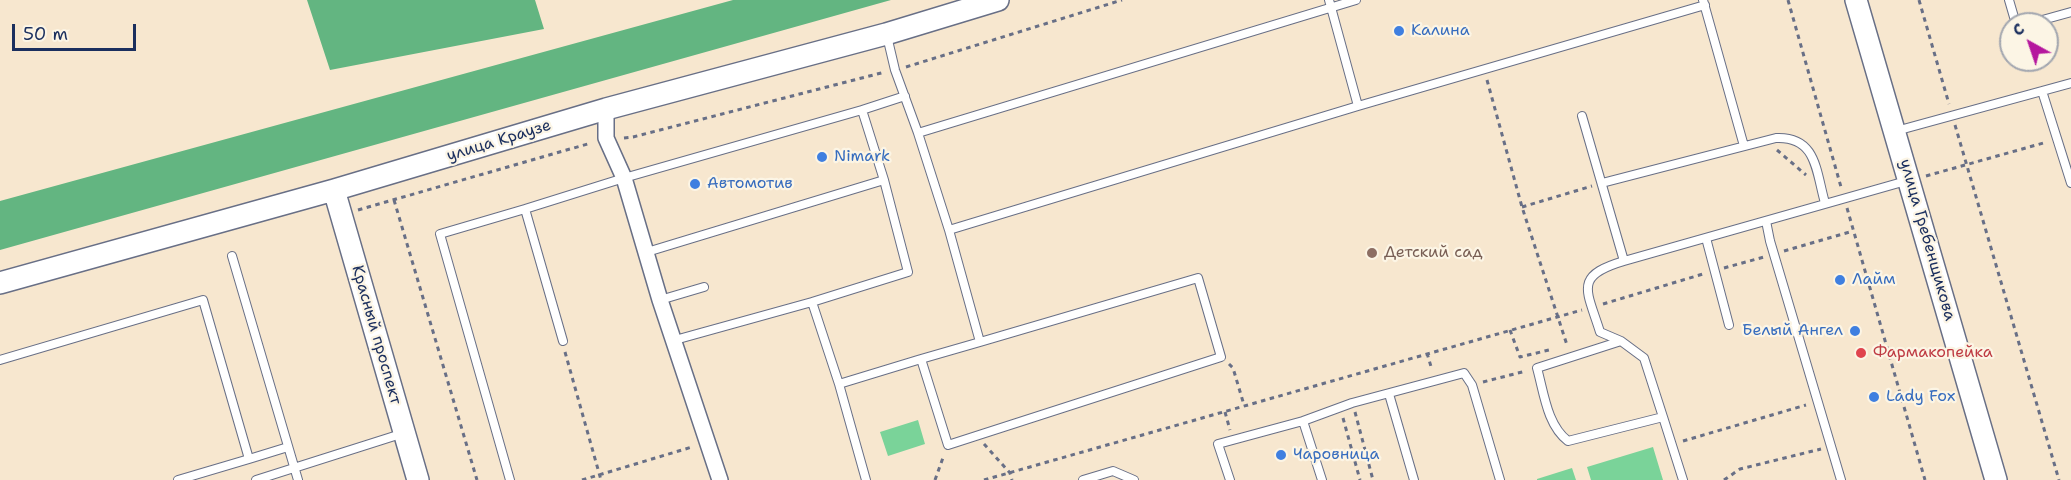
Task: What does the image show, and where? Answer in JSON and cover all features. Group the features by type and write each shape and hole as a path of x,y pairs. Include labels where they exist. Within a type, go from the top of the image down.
{"main road":[{"name":"улица Краузе","path":"0,283 334,190 606,109 886,34 998,0"},
{"name":"улица Гребенщикова","path":"1856,0 1996,480"},
{"name":"Красный проспект","path":"334,190 418,480"}],"street":[{"path":"606,109 606,138 624,178 660,300 720,480"}],"lane":[{"path":"918,133 1330,4 1356,0"},
{"path":"949,230 1704,3 1744,146"},
{"path":"1330,4 1358,106"},
{"path":"886,34 895,70 949,230 980,342"},
{"path":"1895,132 2071,83"},
{"path":"2042,92 2071,183"},
{"path":"510,480 440,234 905,96"},
{"path":"675,340 812,302 908,272 884,180 862,110"},
{"path":"1582,116 1624,261"},
{"path":"1602,183 1744,146 1789,137 1801,142 1809,150 1825,203"},
{"path":"647,252 884,180"},
{"path":"1683,480 1644,358 1621,341 1600,333 1587,289 1591,276 1602,268 1624,261 1910,180"},
{"path":"525,209 562,342"},
{"path":"1766,221 1841,480"},
{"path":"1706,238 1729,325"},
{"path":"232,256 298,480"},
{"path":"839,384 921,359 1198,278 1221,357 976,437 948,444 921,359"},
{"path":"660,300 704,287"},
{"path":"0,360 203,300 249,459"},
{"path":"812,302 839,384 866,480"},
{"path":"1621,341 1537,368 1553,425 1568,441 1663,417"},
{"path":"1230,480 1218,444 1303,421 1353,403 1464,373 1472,385 1500,480"},
{"path":"1389,394 1414,480"},
{"path":"1303,421 1322,480"},
{"path":"256,480 405,433"},
{"path":"178,480 288,447"},
{"path":"1083,480 1113,471 1134,480"}],"path":[{"path":"895,70 1122,0"},
{"path":"1788,0 1925,480"},
{"path":"1919,0 2060,480"},
{"path":"1484,69 1522,207 1567,345 1520,357 1509,330"},
{"path":"1910,180 2057,139"},
{"path":"1766,141 1821,188"},
{"path":"1522,207 1602,183"},
{"path":"394,200 477,480"},
{"path":"984,480 1853,231"},
{"path":"562,342 601,480"},
{"path":"1427,353 1436,380"},
{"path":"1221,357 1233,368 1244,405"},
{"path":"1472,385 1537,368"},
{"path":"1672,444 1817,402"},
{"path":"1353,403 1373,480"},
{"path":"1340,408 1360,480"},
{"path":"1225,412 1233,440"},
{"path":"976,437 1010,473 1012,480"},
{"path":"582,480 708,442"},
{"path":"935,480 948,444"},
{"path":"1724,480 1740,469 1831,447"}],"green space":[{"path":"307,0 535,0 544,29 330,70"},
{"path":"733,0 891,0 0,250 0,201"},
{"path":"918,420 925,444 888,456 880,432"},
{"path":"1653,447 1663,480 1591,480 1587,467"},
{"path":"1572,468 1576,480 1537,480 1537,479"}],"place":[{"name":"Калина","path":"1399,31"},
{"name":"Nimark","path":"822,157"},
{"name":"Автомотив","path":"695,184"},
{"name":"Детский сад","path":"1372,253"},
{"name":"Лайм","path":"1840,280"},
{"name":"Белый Ангел","path":"1855,331"},
{"name":"Фармакопейка","path":"1861,353"},
{"name":"Lady Fox","path":"1874,397"},
{"name":"Чаровница","path":"1281,455"}]}
